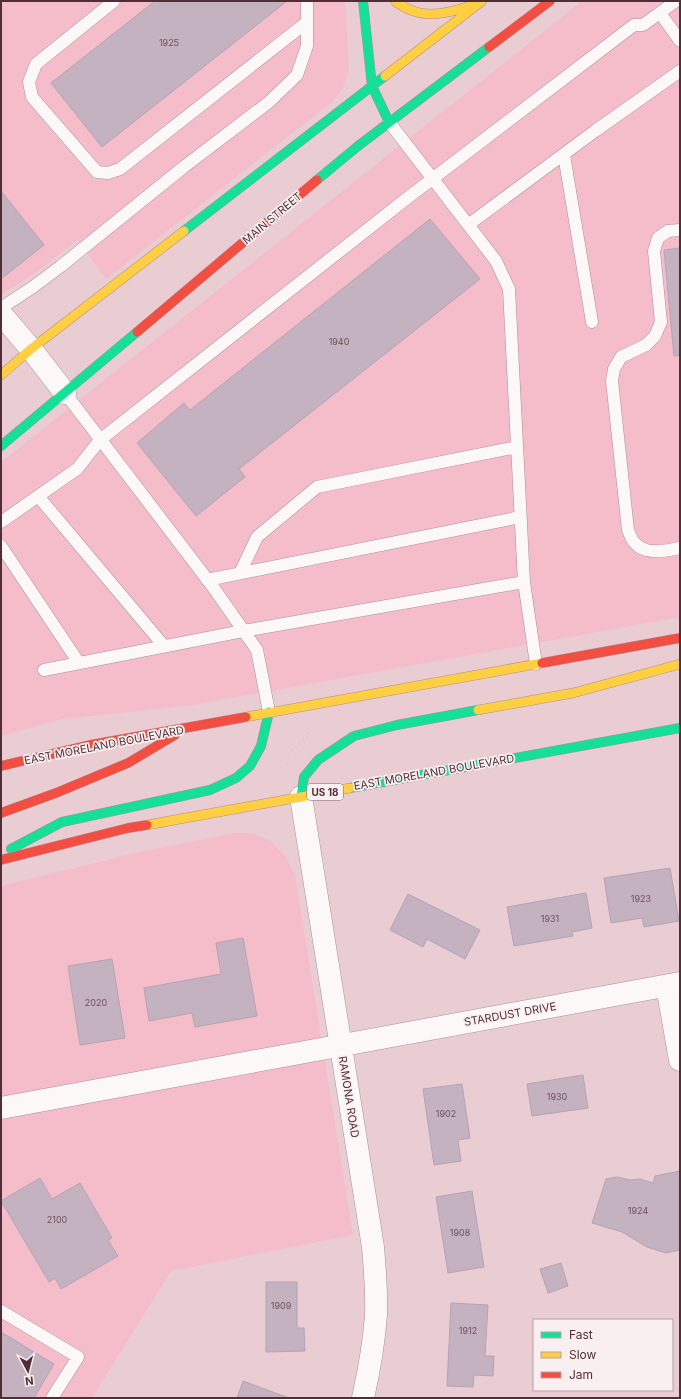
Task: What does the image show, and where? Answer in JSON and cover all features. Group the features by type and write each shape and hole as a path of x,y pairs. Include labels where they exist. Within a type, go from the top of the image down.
{"main road":[{"path":"363,1 372,86 389,122"},
{"path":"395,1 406,10 424,15 450,13 480,2"},
{"name":"MAIN STREET","path":"1,446 358,146 550,1"},
{"path":"1,375 31,349 480,2"},
{"name":"EAST MORELAND BOULEVARD","path":"1,766 90,745 680,638"},
{"path":"301,797 304,778 318,760 354,736 397,725 573,693 680,664"},
{"path":"1,854 62,822 210,790 236,778 250,766 261,746 269,712"},
{"path":"1,813 56,793 128,763 187,728"},
{"name":"EAST MORELAND BOULEVARD","path":"1,860 128,828 680,728"}],"street":[{"path":"1,314 31,349 65,393"},
{"name":"RAMONA ROAD","path":"301,797 373,1247 376,1282 376,1315 370,1366 362,1398"},
{"path":"673,984 680,1060"},
{"name":"STARDUST DRIVE","path":"1,1108 673,984"}],"lane":[{"path":"114,1 36,64 29,82 32,97 97,172 108,174 120,169 307,22"},
{"path":"1,308 61,266 185,166 269,102 297,75 307,46 307,1"},
{"path":"1,522 77,469 100,440 433,179 634,25 643,25 676,1"},
{"path":"660,13 680,41"},
{"path":"468,225 680,71"},
{"path":"389,122 496,261 509,289 524,582 536,664"},
{"path":"564,155 592,322"},
{"path":"680,230 668,231 658,238 654,251 661,322 655,336 646,346 621,357 614,369 612,381 628,530 634,543 645,550 659,552 680,548"},
{"path":"65,393 207,580 257,650 269,712"},
{"path":"240,573 257,537 317,487 517,448"},
{"path":"38,496 164,646"},
{"path":"207,580 520,517"},
{"path":"1,546 79,663"},
{"path":"44,670 243,631 524,582"},
{"path":"1,1311 78,1357 52,1398"}],"path":[{"path":"380,165 406,200"},
{"path":"275,766 308,736 307,728"}],"shaded area":[{"path":"1,1 345,1 349,69 342,89 332,102 106,279 77,240 37,272 1,295"},
{"path":"582,1 680,1 680,617 187,706 62,719 1,736 1,462"},
{"path":"234,833 251,833 271,841 286,857 295,875 353,1235 171,1271 92,1398 1,1398 1,886 139,852"}],"building":[{"path":"155,1 287,1 102,147 51,83"},
{"path":"1,191 44,245 1,279"},
{"path":"430,219 480,279 239,469 245,477 196,516 137,443 184,403 190,410"},
{"path":"680,248 680,355 674,356 664,250"},
{"path":"670,868 679,921 644,927 642,918 611,923 604,878"},
{"path":"586,893 592,928 572,932 573,936 514,946 507,907"},
{"path":"408,894 480,930 465,959 427,939 423,947 390,930"},
{"path":"243,938 257,1016 195,1027 192,1013 149,1021 144,988 221,974 216,943"},
{"path":"112,959 125,1038 80,1045 68,966"},
{"path":"583,1075 588,1108 532,1116 527,1084"},
{"path":"462,1084 470,1138 458,1140 461,1161 434,1165 423,1089"},
{"path":"680,1171 680,1250 666,1253 647,1247 622,1232 592,1223 606,1179 617,1177 630,1180 640,1179 653,1183 655,1176"},
{"path":"40,1178 52,1199 80,1183 112,1238 108,1240 118,1256 61,1289 55,1278 49,1282 1,1201"},
{"path":"472,1191 484,1267 448,1273 436,1197"},
{"path":"561,1263 568,1286 548,1293 540,1269"},
{"path":"266,1282 297,1282 297,1328 304,1328 305,1351 266,1352"},
{"path":"451,1303 488,1305 485,1356 494,1356 493,1376 474,1375 473,1387 447,1386"},
{"path":"1,1332 54,1364 34,1398 1,1398"},
{"path":"243,1381 289,1398 237,1398"}],"traffic: fast":[{"path":"363,1 372,86 389,122"},
{"path":"317,180 358,146 489,47"},
{"path":"184,231 385,76"},
{"path":"1,446 137,332"},
{"path":"301,797 304,777 318,760 354,736 397,725 478,710"},
{"path":"11,849 62,822 210,790 236,778 250,766 261,746 269,712"},
{"path":"350,788 680,728"}],"traffic: slow":[{"path":"395,1 413,11 431,14 450,12 470,6"},
{"path":"385,76 482,1"},
{"path":"1,375 31,349 184,231"},
{"path":"246,717 542,663"},
{"path":"478,710 573,693 680,664"},
{"path":"147,825 350,788"}],"traffic: jam":[{"path":"489,47 550,1"},
{"path":"137,332 317,180"},
{"path":"542,663 680,638"},
{"path":"1,766 90,745 246,717"},
{"path":"1,813 56,793 128,763 175,735"},
{"path":"1,860 128,828 147,825"}]}
